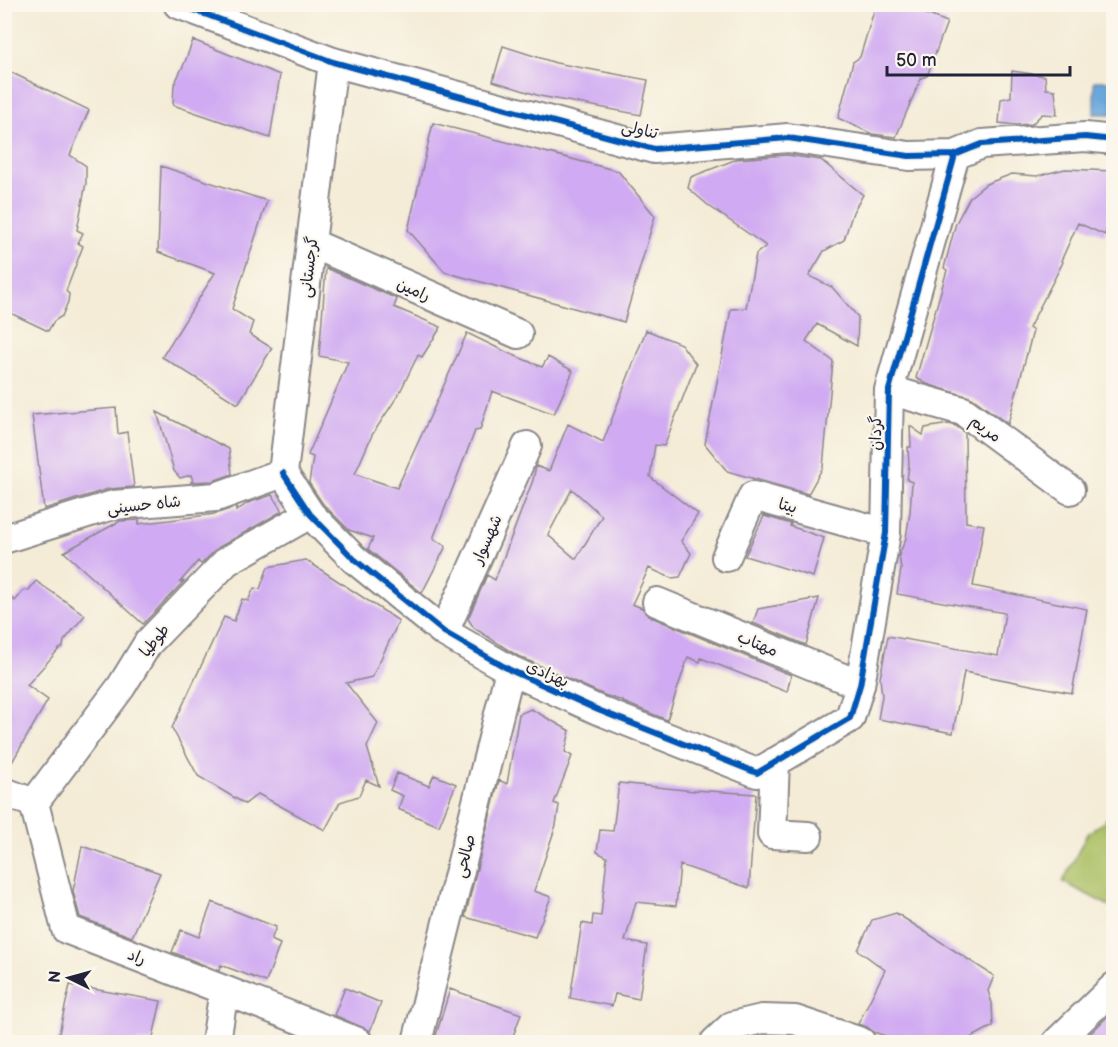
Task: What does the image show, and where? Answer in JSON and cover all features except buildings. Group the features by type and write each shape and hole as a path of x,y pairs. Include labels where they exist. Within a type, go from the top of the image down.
{"street":[{"name":"تناولی","path":"178,4 333,62 654,148 788,138 909,156 955,155 982,144 1085,138 1113,140"},
{"name":"گرجستانی","path":"283,473 333,62"},
{"name":"گردان","path":"850,718 860,685 886,533 889,390 955,155"},
{"name":"رامین","path":"310,243 518,334"},
{"name":"مریم","path":"889,390 963,411 1070,490"},
{"name":"شهسوار","path":"444,632 527,446"},
{"name":"بهزادی","path":"283,473 310,514 354,559 444,632 510,670 598,710 758,773 850,718"},
{"name":"شاه حسینی","path":"4,539 113,505 216,497 283,473"},
{"name":"بیتا","path":"726,557 753,496 886,533"},
{"name":"طوطیا","path":"34,803 121,687 156,634 226,561 310,514"},
{"name":"مهتاب","path":"657,602 860,685"},
{"name":"صالحی","path":"417,1042 510,670"},
{"path":"776,762 772,834 808,836"},
{"path":"4,792 34,803"},
{"name":"راد","path":"34,803 66,929 358,1042"},
{"path":"1058,1042 1113,987"},
{"path":"216,1042 224,990"},
{"path":"715,1042 732,1026 762,1019 795,1020 861,1042"}],"green space":[{"path":"1113,805 1114,908 1063,882 1087,834 1106,820"}],"water":[{"path":"1094,81 1113,81 1113,114 1094,114"}],"cycle path":[{"path":"178,4 333,62 654,149 788,138 909,156 955,155 982,144 1085,137 1114,140"},
{"path":"283,473 310,514 354,559 444,632 510,670 598,710 757,773 850,718 860,685 886,533 889,390 955,155"}]}
